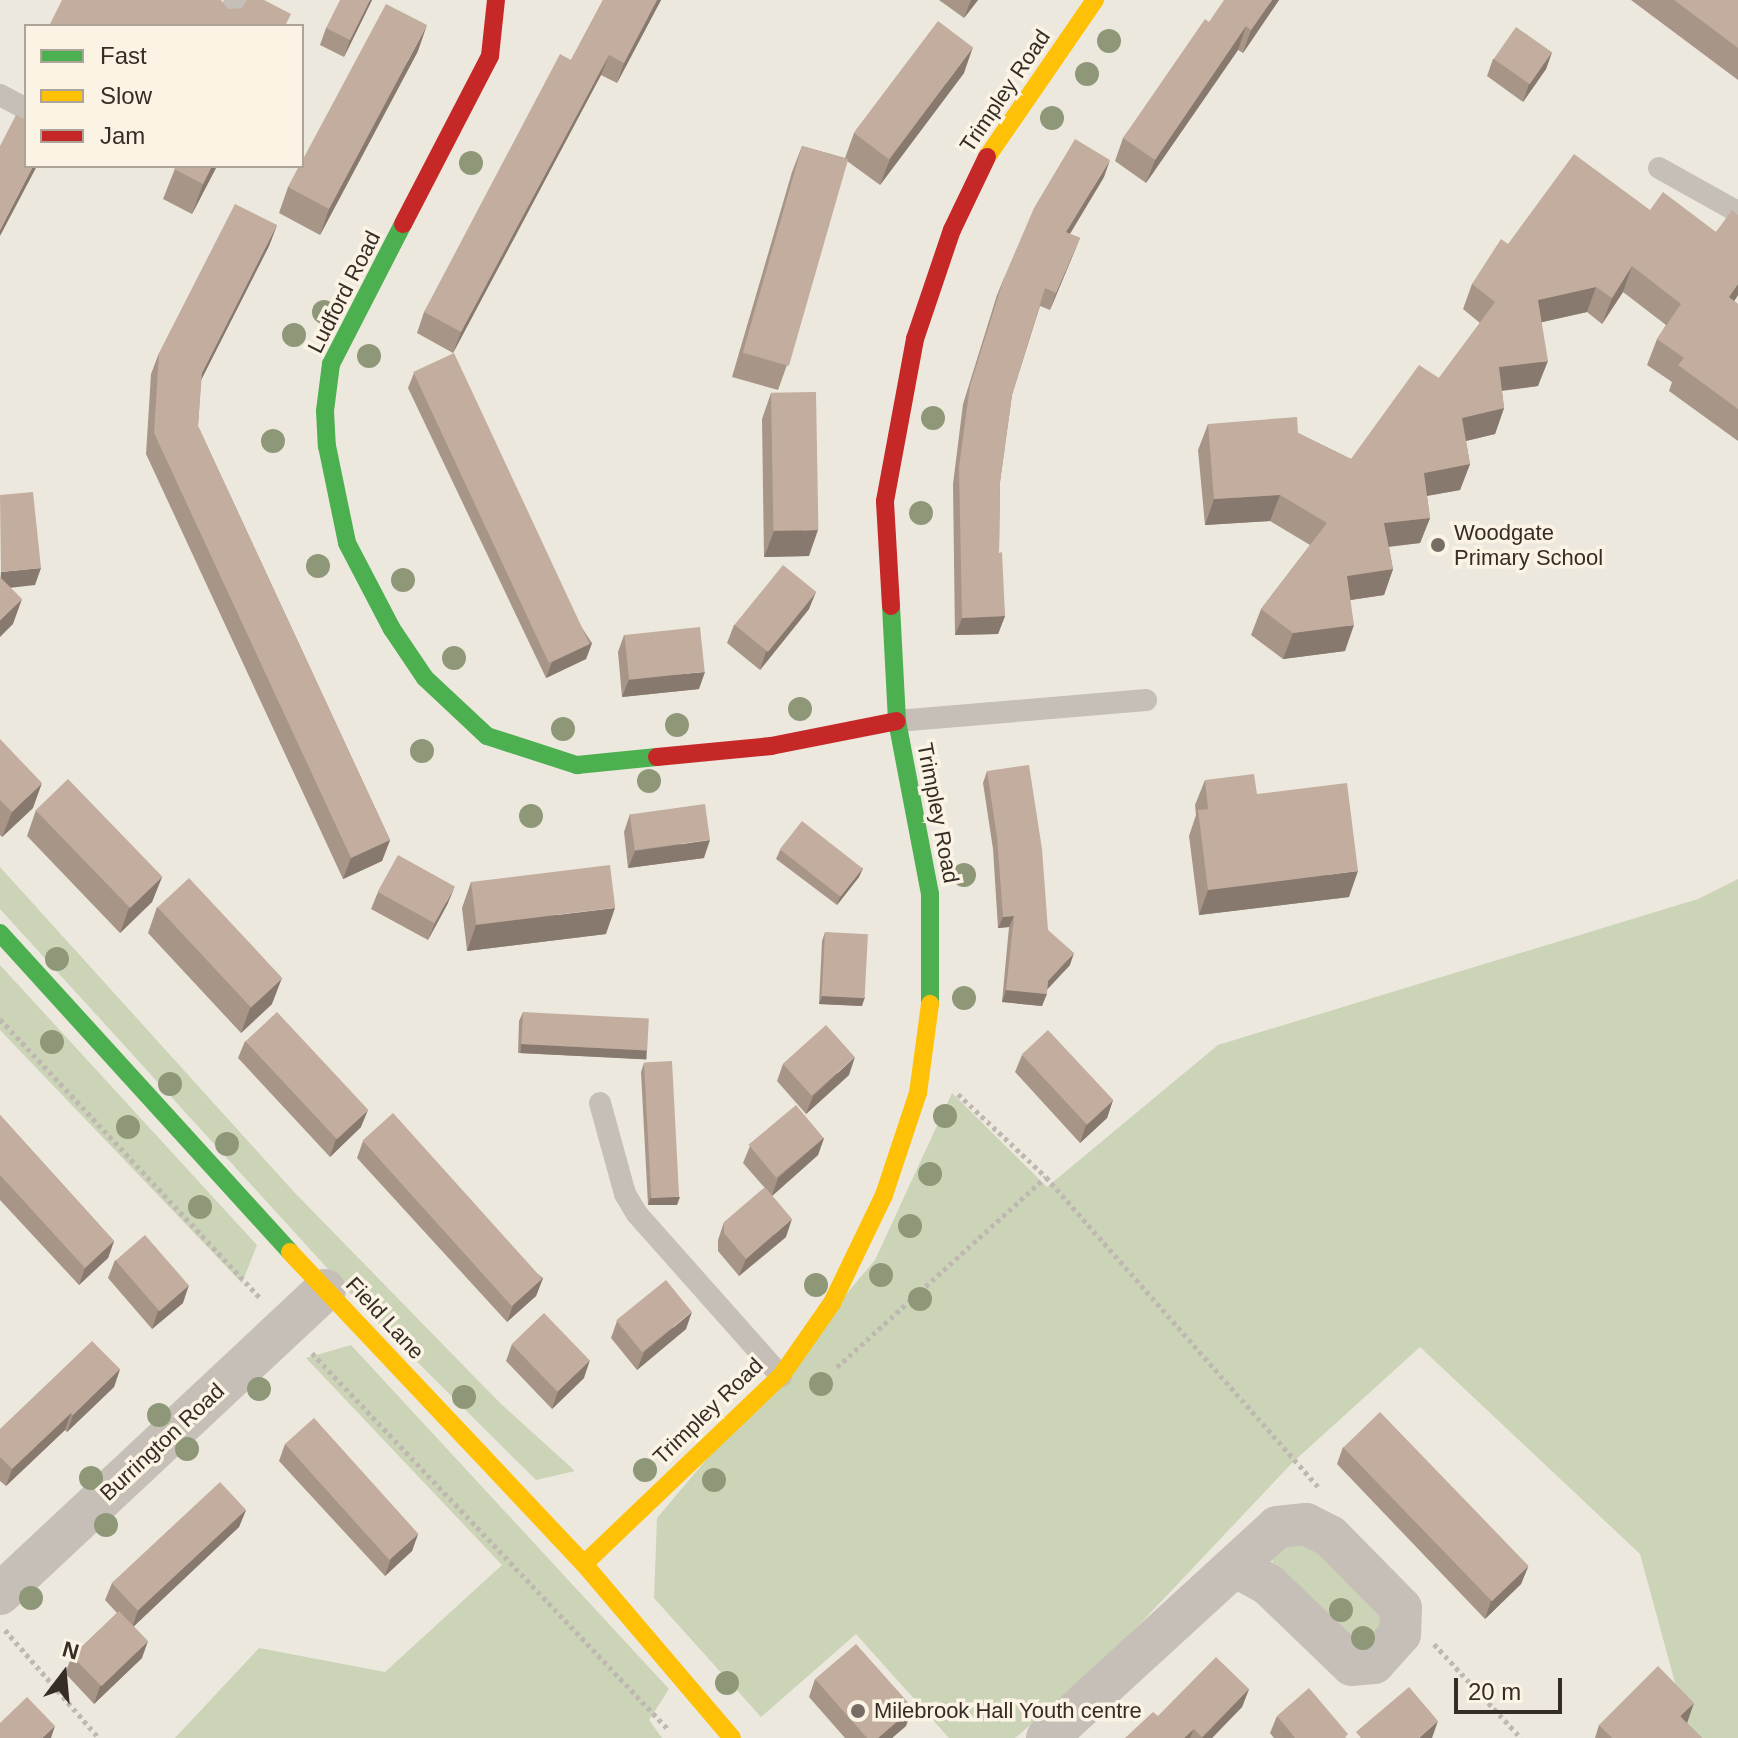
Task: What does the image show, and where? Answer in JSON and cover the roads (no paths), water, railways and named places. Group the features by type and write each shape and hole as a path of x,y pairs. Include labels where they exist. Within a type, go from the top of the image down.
{"street":[{"name":"Ludford Road","path":"496,0 490,56 379,277 331,364 325,411 327,446 347,543 392,629 425,678 487,736 577,765 771,746 897,721"},
{"name":"Trimpley Road","path":"584,1564 781,1376 832,1303 884,1195 918,1093 932,990 930,894 897,721 885,501 915,339 952,230 989,152 1094,1"},
{"name":"Field Lane","path":"0,933 325,1290 584,1564 732,1738"},
{"name":"Burrington Road","path":"0,1594 325,1290"},
{"path":"1047,1738 1277,1527 1306,1524 1330,1536 1401,1608 1400,1634 1374,1663 1352,1665 1269,1585 1236,1567"}],"lane":[{"path":"224,24 236,0"},
{"path":"0,95 24,108"},
{"path":"1659,168 1738,212"},
{"path":"897,721 1146,700"},
{"path":"600,1103 625,1194 637,1214 781,1376"}],"place":[{"name":"Woodgate Primary School","path":"1438,545"},
{"name":"Milebrook Hall Youth centre","path":"858,1711"}]}
